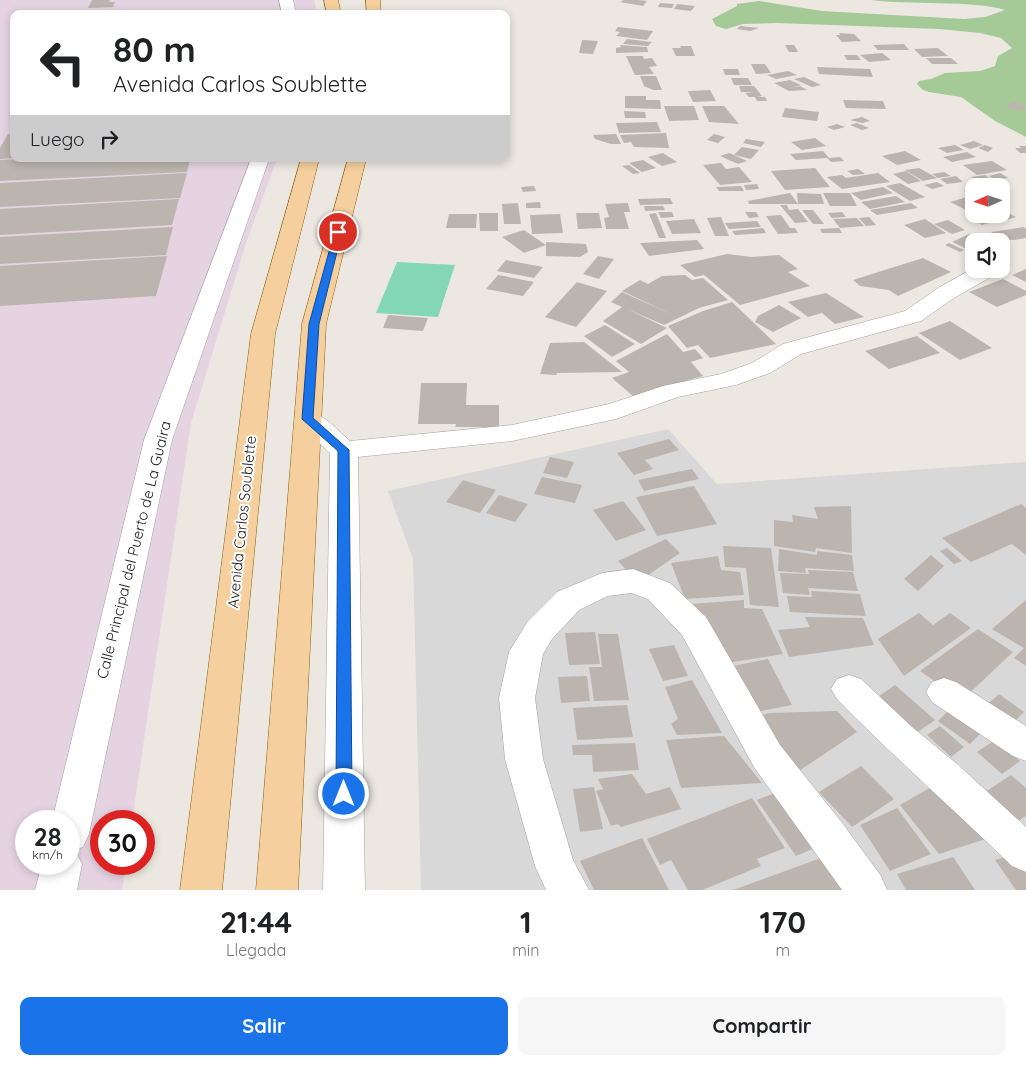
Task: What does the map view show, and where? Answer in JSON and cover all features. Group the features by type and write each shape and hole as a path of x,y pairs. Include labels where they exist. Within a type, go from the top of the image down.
{"main road":[{"name":"Avenida Carlos Soublette","path":"201,890 263,334 309,162"},
{"path":"277,890 314,324 356,162"}],"street":[{"name":"Calle Principal del Puerto de La Guaira","path":"74,810 158,440 259,162"},
{"path":"308,419 344,450 512,433 616,411 672,391 727,380 761,368 792,349 913,316 971,278"},
{"path":"344,450 344,890"},
{"path":"568,890 555,866 524,760 517,698 526,652 540,630 568,601 602,585 633,581 659,591 694,626 766,756 829,837 866,890"},
{"path":"849,689 899,738 944,776 1026,853"},
{"path":"944,692 1026,745"},
{"path":"56,890 59,875"}],"shaded area":[{"path":"0,0 314,0 316,10 10,10 10,162 276,162 246,243 191,423 134,810 90,810 90,875 124,875 122,890 0,890"},
{"path":"668,429 717,484 1026,462 1026,890 421,890 413,559 388,491"}],"green space":[{"path":"871,0 1026,0 1026,137 995,121 961,97 929,92 923,90 917,84 919,81 931,79 945,73 980,71 995,66 998,56 1012,48 1001,38 980,33 939,29 777,23 743,24 726,29 716,26 712,19 737,6 737,4 759,1 822,11 964,19 985,17 1005,10 976,5"},
{"path":"397,262 455,265 438,317 376,313"}],"building":[{"path":"92,0 110,0 109,2 115,2 113,7 88,8"},
{"path":"624,0 647,1 643,6 620,2"},
{"path":"660,3 674,4 672,8 658,7"},
{"path":"677,4 695,6 691,11 674,9"},
{"path":"740,26 759,28 750,31 737,29"},
{"path":"618,27 653,31 647,40 616,36 620,32 615,31"},
{"path":"839,33 854,34 861,41 842,42 836,35 840,35"},
{"path":"627,39 652,42 648,46 623,44"},
{"path":"582,40 598,41 593,54 579,53"},
{"path":"904,44 909,50 878,50 873,45"},
{"path":"620,45 647,47 648,52 616,53 616,48 621,47"},
{"path":"785,45 794,45 798,52 789,52"},
{"path":"680,46 691,46 695,56 676,56 672,48 681,48"},
{"path":"938,48 948,56 922,57 914,49"},
{"path":"882,53 891,60 869,62 860,55"},
{"path":"844,55 857,55 861,60 847,60"},
{"path":"626,56 643,56 644,59 652,58 657,66 649,67 654,74 635,75"},
{"path":"926,58 951,58 958,64 932,64"},
{"path":"751,64 765,64 771,73 756,74"},
{"path":"817,67 870,69 873,77 819,74"},
{"path":"723,69 738,69 740,75 725,75"},
{"path":"788,71 797,75 776,79 767,75"},
{"path":"640,76 656,76 662,90 653,90 644,86"},
{"path":"804,77 821,85 812,87 794,79"},
{"path":"731,78 748,78 752,85 734,85"},
{"path":"790,80 801,85 791,88 800,86 807,90 789,91 774,83"},
{"path":"739,86 754,86 762,96 757,97 765,97 767,101 757,101 755,97 749,97 745,93 755,92 741,92"},
{"path":"710,90 716,101 693,102 688,91"},
{"path":"625,96 646,96 646,100 660,100 661,109 625,108"},
{"path":"843,100 883,101 886,109 846,108"},
{"path":"1014,102 1026,106 1026,108 1020,111 1005,106"},
{"path":"664,106 694,106 699,120 669,121"},
{"path":"702,106 724,106 739,124 709,122"},
{"path":"785,108 819,112 817,121 782,117"},
{"path":"624,111 645,112 646,118 625,118"},
{"path":"862,117 870,121 862,123 850,120"},
{"path":"657,122 661,132 619,133 616,123"},
{"path":"857,123 869,128 862,130 850,125"},
{"path":"837,124 845,127 834,130 827,127"},
{"path":"666,133 669,148 634,147 631,142 624,143 620,135"},
{"path":"8,134 10,134 10,158 0,159 0,148"},
{"path":"616,134 621,144 611,144 595,139 593,135"},
{"path":"714,134 725,137 718,143 707,140"},
{"path":"815,138 826,146 802,150 791,142"},
{"path":"746,139 765,142 761,147 743,143"},
{"path":"974,141 983,145 970,149 960,145"},
{"path":"955,145 964,150 947,153 938,148"},
{"path":"985,145 993,148 988,152 978,148"},
{"path":"1019,146 1026,146 1026,153 1020,153 1015,148 1021,148"},
{"path":"742,147 759,150 751,159 734,155"},
{"path":"823,151 829,158 840,157 844,161 831,162 827,158 796,160 790,154"},
{"path":"905,151 921,160 897,165 882,156"},
{"path":"967,152 976,157 952,162 943,157"},
{"path":"663,153 677,162 662,166 648,157"},
{"path":"729,153 747,161 738,164 720,156"},
{"path":"0,160 10,160 10,162 189,162 187,172 0,181"},
{"path":"643,160 656,168 642,172 629,163"},
{"path":"992,161 1007,170 977,175 963,165"},
{"path":"721,163 726,169 739,167 752,182 720,185 703,165"},
{"path":"629,165 640,173 633,174 622,166"},
{"path":"815,168 830,187 785,190 771,171"},
{"path":"919,168 937,178 923,181 905,170"},
{"path":"858,169 865,174 853,175 847,171"},
{"path":"906,171 921,181 908,184 893,174"},
{"path":"944,172 951,176 938,178 932,174"},
{"path":"187,173 180,198 0,207 0,183"},
{"path":"878,173 890,182 842,189 827,177 842,175 846,178"},
{"path":"1000,173 1008,178 992,178 989,176"},
{"path":"985,175 989,178 972,178 971,177"},
{"path":"956,176 963,182 947,184 940,179"},
{"path":"937,182 944,186 932,189 924,185"},
{"path":"900,183 925,197 910,201 886,186"},
{"path":"757,184 759,189 746,190 744,185"},
{"path":"534,186 536,191 523,192 521,187"},
{"path":"741,186 744,191 719,191 716,187"},
{"path":"883,187 893,193 861,200 851,193"},
{"path":"790,193 798,204 749,204 748,201"},
{"path":"797,193 821,194 824,204 798,204"},
{"path":"823,193 850,193 857,206 830,206"},
{"path":"896,196 905,202 870,209 861,202"},
{"path":"670,198 673,204 640,205 638,199"},
{"path":"965,198 965,210 950,202"},
{"path":"179,199 172,225 0,235 0,209"},
{"path":"540,202 541,208 526,208 526,203"},
{"path":"518,203 521,224 504,224 502,204"},
{"path":"628,203 630,212 624,212 629,229 606,229 604,218 609,217 605,204"},
{"path":"911,203 918,208 877,215 870,210"},
{"path":"780,205 787,205 789,210 798,209 808,222 795,223"},
{"path":"644,206 663,206 665,210 645,211"},
{"path":"802,210 813,210 824,224 813,224"},
{"path":"658,212 672,212 674,217 661,218"},
{"path":"745,212 756,212 759,217 749,218"},
{"path":"842,212 846,217 832,218 828,213"},
{"path":"479,213 498,213 498,231 480,231"},
{"path":"576,213 599,213 602,228 578,229"},
{"path":"656,213 666,238 659,238 649,214"},
{"path":"449,214 477,214 476,228 446,228"},
{"path":"560,214 563,233 532,234 530,215"},
{"path":"781,215 790,228 795,228 798,233 778,234 766,216"},
{"path":"721,217 729,236 715,236 707,218"},
{"path":"869,217 876,225 866,226 859,218"},
{"path":"857,218 864,226 840,228 833,219"},
{"path":"694,219 701,233 672,234 666,221"},
{"path":"925,219 946,233 925,238 904,225"},
{"path":"948,220 965,230 952,234 934,224"},
{"path":"757,221 761,227 729,229 725,223"},
{"path":"173,227 166,255 0,264 0,237"},
{"path":"1024,227 1026,229 1026,238 1010,240 1010,233 991,232"},
{"path":"763,228 766,233 735,235 732,231"},
{"path":"839,228 842,233 822,233 820,229"},
{"path":"524,230 546,245 524,253 502,237"},
{"path":"965,236 965,248 952,242"},
{"path":"697,240 704,249 649,256 640,243"},
{"path":"546,242 586,244 588,252 580,257 546,256"},
{"path":"949,243 964,250 960,252 945,245"},
{"path":"727,254 752,257 779,255 798,269 788,272 810,286 740,305 704,275 695,277 680,265"},
{"path":"167,256 156,296 0,306 0,266"},
{"path":"598,256 614,259 599,279 583,274"},
{"path":"923,258 951,272 898,296 889,290 860,286 853,280"},
{"path":"506,260 543,267 534,278 497,271"},
{"path":"1026,269 1026,282 1012,275"},
{"path":"498,275 534,282 523,296 486,289"},
{"path":"685,275 692,280 703,278 728,300 699,308 664,325 627,309 667,328 641,344 603,321 622,307 611,302 622,292 673,315 622,291 640,280 648,284 662,276"},
{"path":"1003,279 1026,291 1026,295 997,307 969,292"},
{"path":"577,282 607,291 576,327 545,317"},
{"path":"826,293 864,317 835,324 822,313 808,317 788,302"},
{"path":"732,302 776,344 710,358 698,345 687,348 668,326 703,311"},
{"path":"779,305 801,318 773,332 755,322 758,316"},
{"path":"388,315 428,318 423,331 383,328"},
{"path":"950,321 992,348 960,360 919,333"},
{"path":"605,325 635,344 612,357 584,336"},
{"path":"667,334 683,352 695,349 703,358 691,362 703,376 633,396 612,378 629,372 616,361"},
{"path":"917,336 940,353 889,369 865,351"},
{"path":"584,342 622,372 540,374 550,343"},
{"path":"421,383 467,383 466,405 499,405 499,427 455,427 456,424 418,424"},
{"path":"669,439 679,450 645,460 653,469 634,475 617,453"},
{"path":"550,457 574,462 567,478 543,473"},
{"path":"692,469 699,479 644,491 638,480"},
{"path":"542,477 582,485 575,503 534,494"},
{"path":"463,480 496,490 480,513 446,502"},
{"path":"694,486 717,524 657,536 636,497"},
{"path":"499,495 528,504 515,522 486,513"},
{"path":"623,501 646,530 616,541 593,510"},
{"path":"1021,504 1026,508 1026,555 1012,544 971,562 942,538"},
{"path":"851,506 852,553 816,548 815,552 774,546 774,520 793,522 792,515 818,519 814,507"},
{"path":"666,539 680,553 638,582 618,561"},
{"path":"723,546 771,548 779,607 750,605 746,568 725,567"},
{"path":"947,548 962,561 954,564 940,551"},
{"path":"779,549 817,555 817,551 852,555 854,571 805,568 806,573 778,571"},
{"path":"931,555 944,566 918,591 904,579"},
{"path":"718,556 721,570 740,572 744,595 685,599 671,563"},
{"path":"808,570 853,572 858,591 808,588 810,595 783,593 780,573 809,574"},
{"path":"811,591 860,594 866,616 790,612 787,596 812,597"},
{"path":"744,600 744,608 762,609 783,654 721,664 691,604"},
{"path":"1026,600 1026,666 1014,658 1024,648 992,629"},
{"path":"919,613 933,625 950,613 971,628 904,676 878,639"},
{"path":"805,617 863,618 874,645 789,657 778,630 810,627"},
{"path":"978,629 1013,652 962,700 920,671"},
{"path":"595,632 600,664 569,665 565,633"},
{"path":"598,634 618,634 629,700 594,701 589,667 602,667"},
{"path":"674,645 688,676 663,681 649,649"},
{"path":"768,659 792,705 746,714 723,668"},
{"path":"587,676 590,701 561,703 558,677"},
{"path":"692,680 722,733 677,735 671,724 678,719 665,687"},
{"path":"895,685 935,720 912,736 872,701"},
{"path":"999,694 1024,712 1006,730 980,711"},
{"path":"627,705 633,737 577,740 573,708"},
{"path":"951,708 983,731 970,744 938,721"},
{"path":"837,711 857,732 787,779 737,722 769,713"},
{"path":"940,726 964,747 951,757 927,735"},
{"path":"724,736 762,783 681,788 666,740"},
{"path":"995,740 1020,761 1002,774 977,752"},
{"path":"635,743 639,770 593,772 592,755 573,755 572,745"},
{"path":"861,766 894,799 852,827 819,792"},
{"path":"632,774 646,794 670,787 681,809 621,827 618,824 611,826 596,791 603,789 598,779"},
{"path":"1011,775 1026,788 1026,816 1010,826 979,796"},
{"path":"935,785 995,836 939,854 900,805"},
{"path":"594,787 603,829 580,832 573,789"},
{"path":"780,791 819,846 796,856 757,800"},
{"path":"752,798 785,848 757,859 761,866 702,890 688,890 671,860 660,865 647,839"},
{"path":"897,808 931,854 890,871 860,825"},
{"path":"642,838 669,890 594,890 580,861"},
{"path":"1018,853 1026,865 1026,890 1016,890 995,860"},
{"path":"829,855 851,890 733,890"},
{"path":"953,857 975,890 906,890 897,874"}],"route":[{"path":"338,232 314,324 308,419 344,450 344,794"}]}
